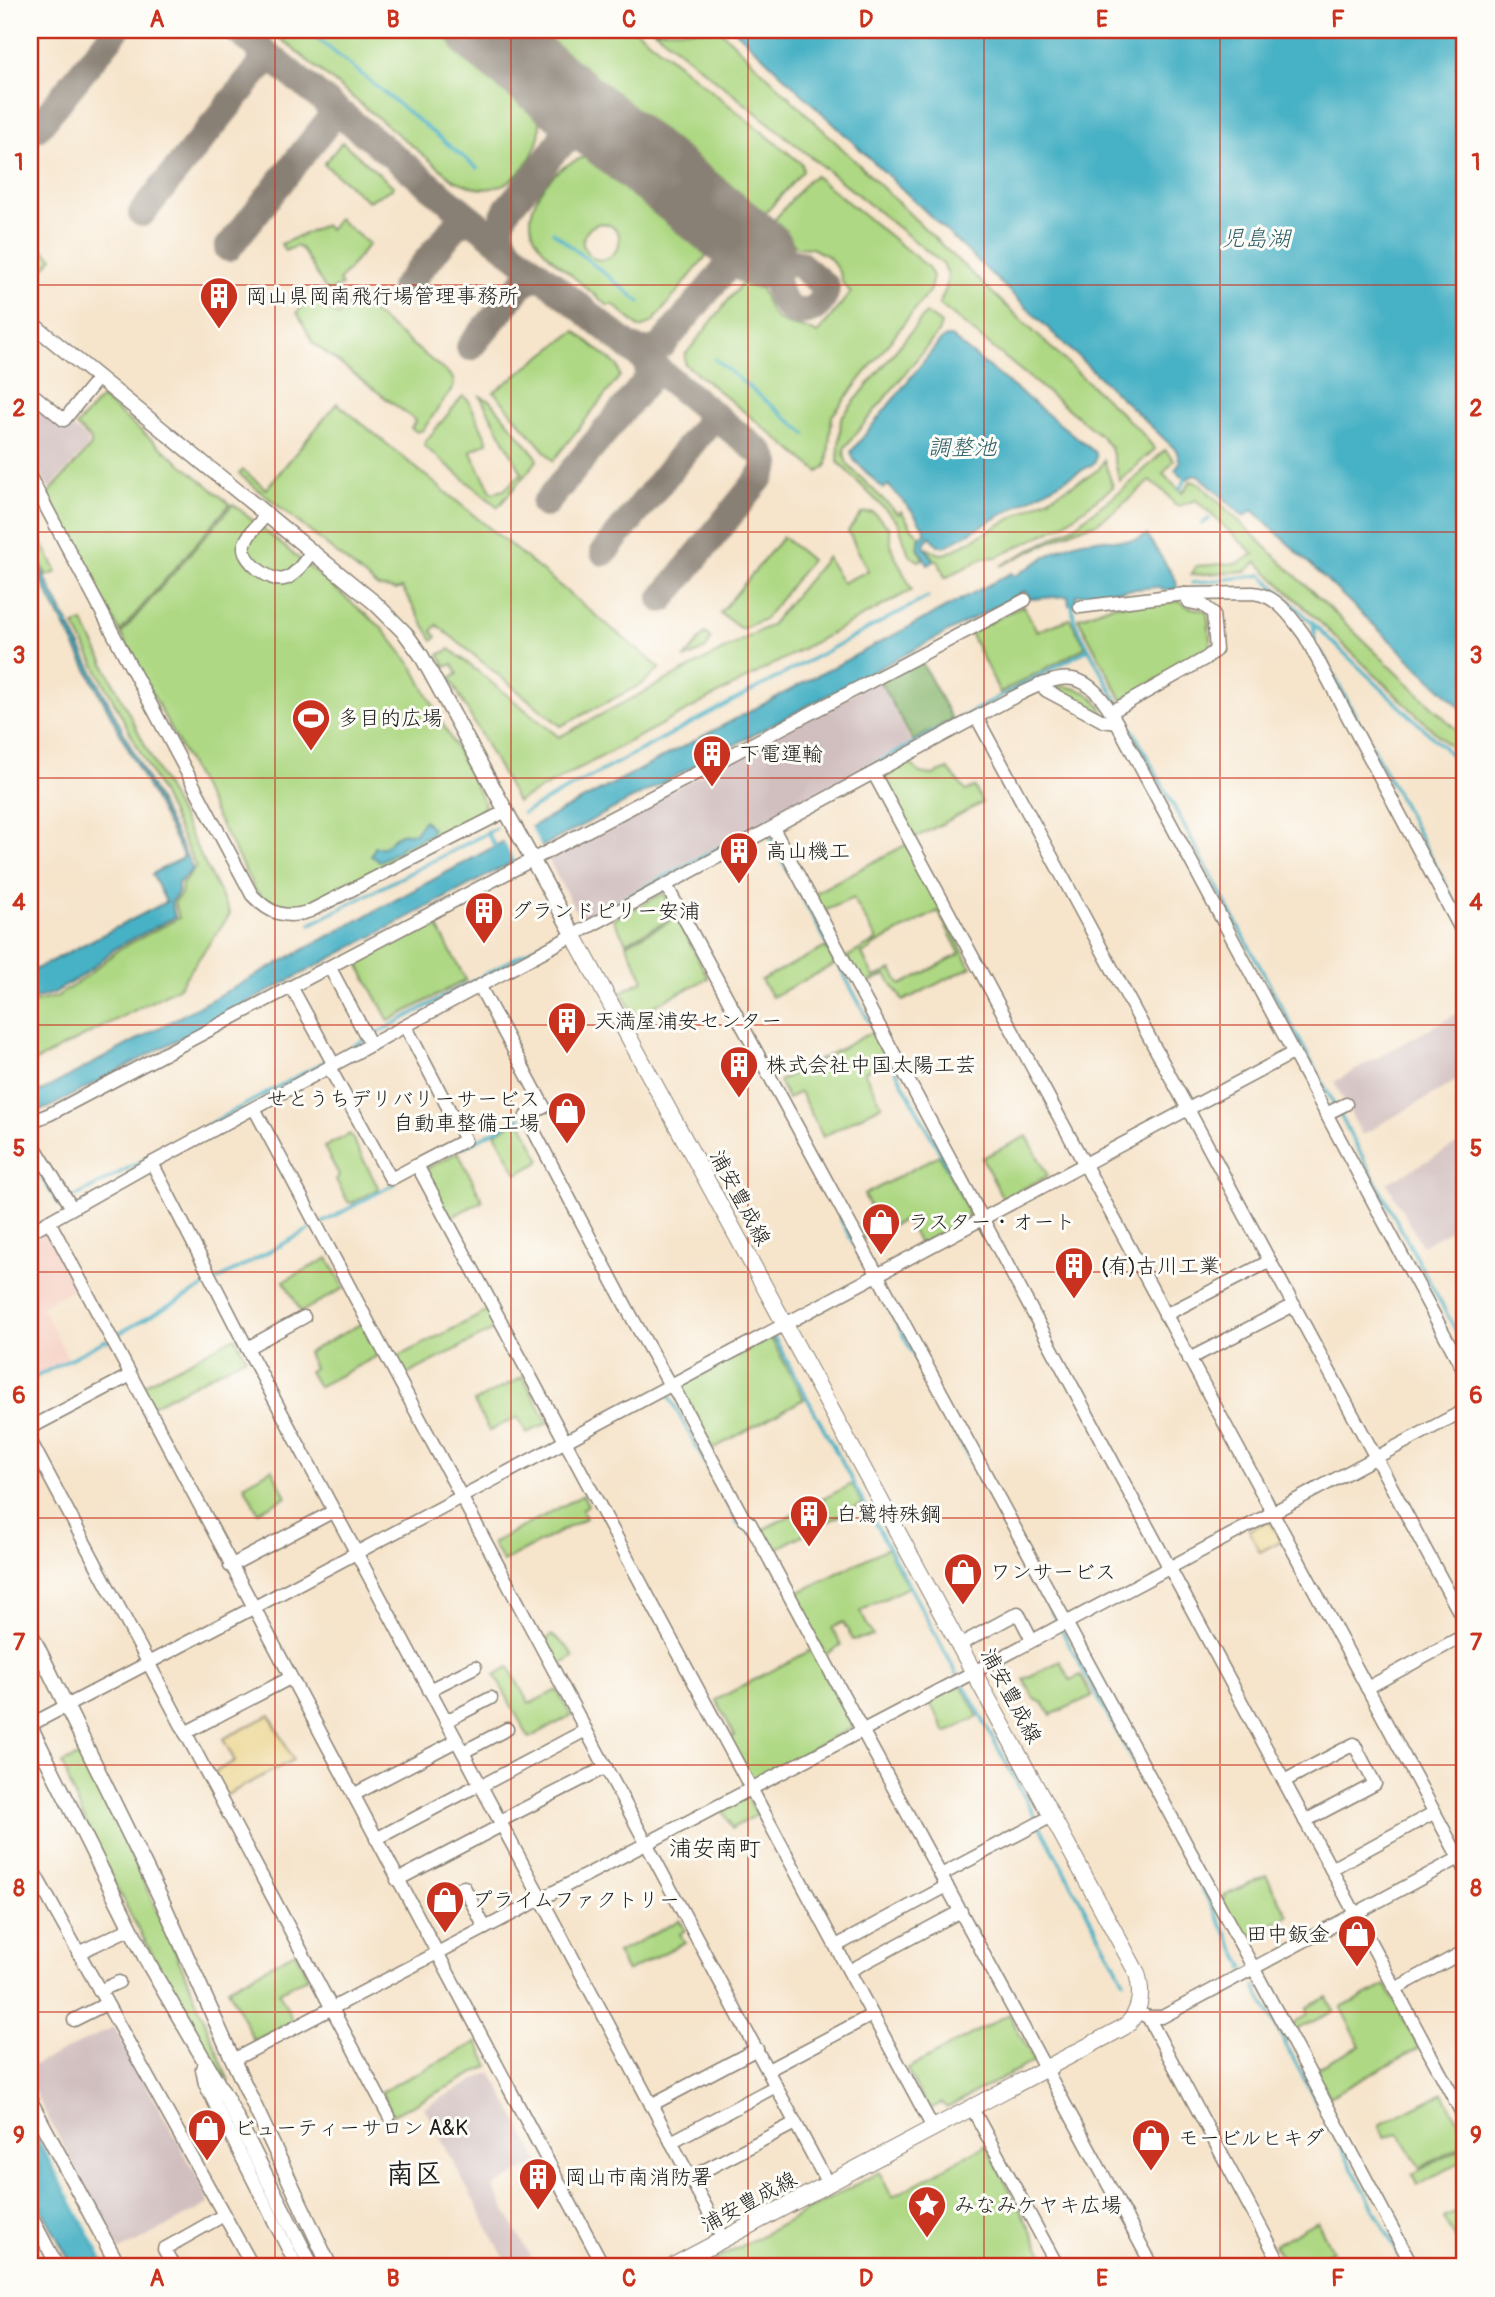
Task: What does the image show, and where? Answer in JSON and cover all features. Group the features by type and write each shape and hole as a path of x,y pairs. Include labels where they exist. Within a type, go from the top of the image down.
{"main road":[{"name":"浦安豊成線","path":"574,936 974,1672 1043,1821 1137,1973 1141,1987 1142,2015 1124,2027 671,2267"}],"street":[{"path":"30,322 375,603 405,633 421,655 574,936"},
{"path":"30,392 64,420 99,377"},
{"path":"30,477 252,895 264,908 281,915 297,915 310,911 506,811"},
{"path":"267,515 246,540 244,550 248,559 272,578 282,580 290,576 312,552"},
{"path":"1040,684 1047,691 1103,721 1206,658 1216,650 1213,613 1203,605 1189,602 1185,594"},
{"path":"1080,607 1185,594 1264,594 1273,599 1305,636 1465,937"},
{"path":"30,1122 292,988 532,858 1025,600"},
{"path":"30,1232 254,1108 368,1040 406,1027 480,988 1040,684 1058,678 1075,679 1090,685 1116,712 1293,1053 1336,1109 1465,1373"},
{"path":"977,718 1465,1623"},
{"path":"874,774 1272,1513 1463,1861 1162,2017 1142,2015"},
{"path":"773,828 1465,2119"},
{"path":"666,885 1413,2267"},
{"path":"330,968 368,1040"},
{"path":"292,988 391,1179 465,1140 406,1027"},
{"path":"480,988 544,1107 526,1116 630,1314 744,1519 750,1523 1153,2267"},
{"path":"312,2267 253,2147 148,1963 30,1725 1293,1053"},
{"path":"254,1108 584,1732 647,1843 828,2184"},
{"path":"30,1139 72,1208"},
{"path":"152,1163 332,1512 356,1552 446,1721 456,1745 723,2239"},
{"path":"417,1165 933,2128"},
{"path":"49,1222 288,1679 353,1795 604,2267"},
{"path":"1166,1315 1270,1261"},
{"path":"1189,1359 1294,1305"},
{"path":"247,1348 304,1317"},
{"path":"30,1428 129,1376"},
{"path":"233,2060 974,1672 1465,1410"},
{"path":"30,1440 389,2116"},
{"path":"230,1566 332,1512"},
{"path":"959,1645 1018,1613 1032,1640"},
{"path":"30,1632 163,1903 330,2267"},
{"path":"1367,1688 1465,1635"},
{"path":"429,1690 475,1667"},
{"path":"185,1733 288,1679"},
{"path":"446,1721 491,1698"},
{"path":"353,1795 456,1745 507,1729"},
{"path":"376,1839 584,1732"},
{"path":"1284,1781 1354,1744 1375,1784 1305,1821"},
{"path":"397,1880 604,1768"},
{"path":"1331,1869 1435,1812"},
{"path":"835,1946 1043,1821"},
{"path":"30,1865 253,2267"},
{"path":"455,1890 464,1887 485,1928"},
{"path":"849,1971 961,1911"},
{"path":"78,1953 131,1928"},
{"path":"1395,1989 1465,1951"},
{"path":"99,1991 119,1982"},
{"path":"74,2020 106,2004"},
{"path":"768,2070 872,2015"},
{"path":"1142,2015 1282,2267"},
{"path":"651,2105 757,2049"},
{"path":"205,2059 202,2069 205,2084 296,2267"},
{"path":"671,2142 776,2086"},
{"path":"30,2101 119,2267"},
{"path":"972,2108 1058,2267"},
{"path":"690,2178 795,2123"},
{"path":"30,2214 58,2267"},
{"path":"174,2267 164,2249 224,2215"}],"shaded area":[{"path":"30,399 65,430 70,425 89,441 88,446 49,489 30,453"},
{"path":"878,680 911,742 580,919 547,857"},
{"path":"1465,1009 1465,1076 1362,1135 1334,1082"},
{"path":"1465,1140 1465,1222 1422,1246 1387,1183"},
{"path":"46,1229 50,1230 79,1286 41,1306 68,1358 36,1375 30,1363 30,1237"},
{"path":"114,2027 204,2189 209,2204 120,2251 30,2084 30,2067"},
{"path":"491,2072 539,2162 493,2187 536,2267 509,2267 424,2107"}],"green space":[{"path":"270,30 441,30 530,102 540,123 536,146 518,173 501,185 482,189 454,180"},
{"path":"530,30 636,30 802,164 803,171 762,217"},
{"path":"654,30 720,30 951,254 1140,431 1155,449 1120,481 1111,448 1100,435 939,304 946,289 948,274 943,264"},
{"path":"342,142 393,186 392,189 368,201 324,164"},
{"path":"582,158 592,158 609,165 712,249 653,322 640,328 614,305 607,305 549,256 535,238 531,217 533,205 540,192 558,172","holes":["601,223 612,227 618,233 616,249 604,260 595,259 584,247 585,234"]},
{"path":"815,176 928,267 933,276 930,290 832,416 827,465 819,472 685,364 685,355 747,277 760,288 776,318 817,334 851,292 843,284 829,257 812,248 797,247 771,224 808,180"},
{"path":"338,219 369,244 339,281 342,285 330,291 326,290 302,249 296,246 285,251 281,244 325,225 329,230"},
{"path":"30,239 53,258 30,286"},
{"path":"309,300 321,302 338,316 350,303 362,304 451,376 453,387 423,430 417,432 411,428 416,421 313,343 297,312"},
{"path":"926,313 941,324 938,333 845,447 844,453 850,467 898,514 901,511 920,536 917,547 923,559 919,561 909,555 898,522 838,462 841,418"},
{"path":"575,331 618,366 620,376 553,461 494,392"},
{"path":"463,396 469,401 488,442 470,451 492,493 504,490 522,473 480,396 491,401 536,456 537,461 498,507 424,446"},
{"path":"101,398 230,504 120,632 47,495 91,446 91,440 76,426"},
{"path":"337,403 660,668 644,683 561,726 437,625 432,631 437,637 433,640 402,588 396,590 378,587 239,474 243,470 266,489"},
{"path":"1165,450 1174,460 1163,474 1182,493 1191,481 1200,484 1465,738 1465,761 1257,562 1246,571 1191,575 1196,566 1239,563 1254,554 1196,500 1175,505 1166,493 1150,481 1095,524 1077,529 1000,566 1073,527 1127,486"},
{"path":"1104,460 1113,487 1063,525 997,557 983,558 945,578 938,560 935,561 926,548 940,554 948,553 1089,476 1100,468"},
{"path":"233,504 381,627 413,667 485,804 480,815 300,909 274,907 255,890 121,634"},
{"path":"873,512 889,528 892,550 912,590 517,802 450,678 458,674 453,664 446,667 439,655 450,649 559,737 771,625 827,557 842,583 868,571 848,531 862,513"},
{"path":"30,520 57,572 47,576 30,541"},
{"path":"783,537 811,560 765,619 741,629 720,613"},
{"path":"1180,601 1188,607 1207,611 1211,646 1209,650 1122,700 1078,618 1113,605"},
{"path":"1023,605 1037,631 1070,619 1086,647 1000,693 970,633"},
{"path":"83,622 230,914 178,988 30,1064 30,1003 56,997 119,949 179,918 174,902 181,894 182,884 196,867 156,782 74,625"},
{"path":"705,633 711,639 706,649 684,659"},
{"path":"920,659 952,719 913,741 879,680"},
{"path":"1056,685 1087,693 1106,716 1050,687"},
{"path":"909,762 920,773 933,775 948,769 966,791 975,787 982,803 915,838 882,780 884,774"},
{"path":"907,844 971,967 903,1001 886,975 862,985 847,957 877,940 853,898 822,912 813,894","holes":["938,911 960,954 901,985 892,970 874,977 862,954"]},
{"path":"664,893 676,917 626,942 613,919"},
{"path":"677,918 708,978 635,1016 621,992 644,980 626,944"},
{"path":"434,920 466,980 389,1021 356,960"},
{"path":"826,947 835,964 772,997 761,980"},
{"path":"872,1032 887,1060 864,1072 882,1105 823,1137 800,1092 788,1099 779,1081"},
{"path":"520,1119 540,1159 538,1163 517,1174 495,1133"},
{"path":"350,1134 379,1189 352,1203 348,1202 336,1180 339,1175 324,1147"},
{"path":"1027,1136 1048,1176 1003,1199 982,1158"},
{"path":"458,1152 483,1201 451,1217 424,1170"},
{"path":"939,1155 971,1215 919,1244 906,1219 864,1239 860,1232 878,1222 864,1195"},
{"path":"328,1258 344,1288 301,1312 284,1281"},
{"path":"488,1311 497,1328 403,1377 393,1359"},
{"path":"362,1323 379,1355 318,1387 309,1371 314,1368 307,1353"},
{"path":"235,1337 246,1357 152,1406 141,1386"},
{"path":"771,1338 804,1399 713,1449 682,1391 684,1383"},
{"path":"523,1377 548,1423 527,1433 518,1417 489,1431 474,1402"},
{"path":"272,1469 286,1497 258,1512 244,1485"},
{"path":"852,1484 862,1504 770,1552 758,1532"},
{"path":"583,1495 588,1505 582,1510 586,1518 503,1562 492,1543"},
{"path":"887,1548 908,1587 860,1611 873,1636 853,1640 843,1622 832,1628 841,1645 825,1655 794,1595"},
{"path":"552,1635 568,1648 574,1657 558,1666 544,1641"},
{"path":"811,1650 853,1727 752,1782 729,1739 735,1736 716,1700"},
{"path":"1060,1661 1070,1680 1081,1675 1092,1696 1051,1715 1043,1703 1034,1699 1024,1679"},
{"path":"509,1667 529,1704 557,1690 571,1716 529,1738 495,1675"},
{"path":"961,1684 978,1717 946,1733 928,1699"},
{"path":"81,1755 160,1917 229,2082 155,1959 95,1843 62,1763"},
{"path":"747,1796 757,1815 732,1828 722,1809"},
{"path":"1266,1875 1288,1916 1242,1939 1221,1901 1225,1899 1224,1896"},
{"path":"680,1920 685,1930 680,1934 685,1942 627,1972 617,1953"},
{"path":"295,1952 308,1977 279,1992 293,2021 254,2041 228,1988"},
{"path":"1386,1985 1419,2048 1329,2097 1314,2070 1360,2046 1341,2008"},
{"path":"1327,1997 1334,2011 1292,2032 1289,2027 1307,2015 1307,2007"},
{"path":"1009,2014 1034,2061 947,2108 942,2103 928,2110 907,2069"},
{"path":"477,2042 489,2066 393,2115 381,2092"},
{"path":"1443,2093 1465,2135 1465,2144 1420,2168 1399,2134 1384,2137 1379,2125"},
{"path":"986,2145 1050,2267 703,2267 879,2172 892,2197"},
{"path":"1464,2147 1465,2159 1418,2185 1412,2174"},
{"path":"1465,2208 1465,2256 1444,2218"},
{"path":"1317,2221 1332,2250 1299,2267 1285,2267 1274,2245"}],"sand":[{"path":"1269,1520 1281,1541 1260,1552 1249,1530"},
{"path":"270,1715 293,1760 223,1797 211,1774 235,1761 223,1739"}],"water":[{"name":"児島湖","path":"735,30 1465,30 1465,712 1253,510 1244,517 1199,475 1186,480 1175,470 1180,462 1176,450"},
{"name":"調整池","path":"946,337 951,337 1096,453 1096,458 1090,466 944,547 938,545 930,536 924,546 934,561 928,565 918,547 920,538 926,532 913,512 888,485 883,489 854,460 851,452"},
{"path":"1147,535 1176,580 1177,589 1162,590 1157,587 1076,595 1075,604 1069,605 1068,596 1030,599 1025,591 48,1108 30,1112 30,1093 42,1091 501,843 1011,573 1015,576 1050,554 1079,542 1096,539 1125,541"},
{"path":"30,548 193,869 178,883 178,893 171,902 175,917 117,947 86,973 54,993 30,1000 30,972 166,902 152,874 184,857 30,559"},
{"path":"424,820 432,828 431,834 403,845 380,861 371,856 375,847 384,847 401,834 415,833"},
{"path":"30,2128 105,2267 73,2267 30,2188"}],"pier":[{"path":"529,824 542,849 515,863 502,838"}],"waterway":[{"path":"307,30 477,168"},
{"path":"553,232 640,302"},
{"path":"715,359 806,434"},
{"path":"1180,489 1187,475"},
{"path":"1202,524 1209,519"},
{"path":"1192,583 1262,575 1465,768"},
{"path":"523,813 928,597"},
{"path":"1072,602 1074,620 1089,649 1335,1106"},
{"path":"1313,622 1315,641"},
{"path":"582,921 1089,649"},
{"path":"1321,651 1465,921"},
{"path":"487,833 496,828"},
{"path":"311,924 487,833 496,847"},
{"path":"770,838 971,1210"},
{"path":"75,1197 556,936"},
{"path":"1339,1113 1465,1348"},
{"path":"464,1147 521,1117"},
{"path":"30,1157 58,1204"},
{"path":"322,1223 394,1184"},
{"path":"840,1218 869,1273 866,1275"},
{"path":"217,1280 314,1227"},
{"path":"114,1336 209,1284"},
{"path":"876,1285 1057,1622"},
{"path":"774,1337 957,1674"},
{"path":"30,1380 106,1340 107,1342"},
{"path":"668,1394 738,1524 747,1529"},
{"path":"1062,1631 1245,1968 1242,1969"},
{"path":"964,1685 1037,1820"},
{"path":"1040,1826 1124,1981"},
{"path":"1255,1987 1405,2267"},
{"path":"30,2125 106,2267"}],"taxiway":[{"path":"37,128 116,30"},
{"path":"237,30 762,454 767,464 762,475 662,599"},
{"path":"142,213 259,68 263,57 259,48"},
{"path":"510,251 501,231 504,215 555,149 565,130 565,109 553,86"},
{"path":"228,248 327,123 332,113 327,103"},
{"path":"556,149 572,137 589,133 606,136 624,144"},
{"path":"404,288 455,227 463,221 474,222"},
{"path":"628,346 646,351 663,344 747,243"},
{"path":"759,253 799,264 826,287 821,302 802,312 789,308 781,297 773,269 759,253"},
{"path":"470,347 523,283 532,277 542,278"},
{"path":"545,504 646,382 650,370 645,361"},
{"path":"604,552 704,428 709,417 704,408"}],"runway":[{"path":"483,30 759,253"}],"place":[{"name":"岡山県岡南飛行場管理事務所","path":"219,330"},
{"name":"多目的広場","path":"311,752"},
{"name":"下電運輸","path":"712,788"},
{"name":"高山機工","path":"739,885"},
{"name":"グランドピリー安浦","path":"484,945"},
{"name":"天満屋浦安センター","path":"567,1055"},
{"name":"株式会社中国太陽工芸","path":"739,1099"},
{"name":"せとうちデリバリーサービス 自動車整備工場","path":"567,1145"},
{"name":"ラスター・オート","path":"881,1256"},
{"name":"(有)古川工業","path":"1074,1300"},
{"name":"白鷲特殊鋼","path":"809,1548"},
{"name":"ワンサービス","path":"963,1606"},
{"name":"プライムファクトリー","path":"445,1934"},
{"name":"田中鈑金","path":"1357,1968"},
{"name":"ビューティーサロン A&K","path":"207,2162"},
{"name":"モービルヒキダ","path":"1151,2172"},
{"name":"岡山市南消防署","path":"538,2211"},
{"name":"みなみケヤキ広場","path":"927,2239"}],"district":[{"name":"浦安南町","path":"715,1848"},
{"name":"南区","path":"414,2174"}]}
